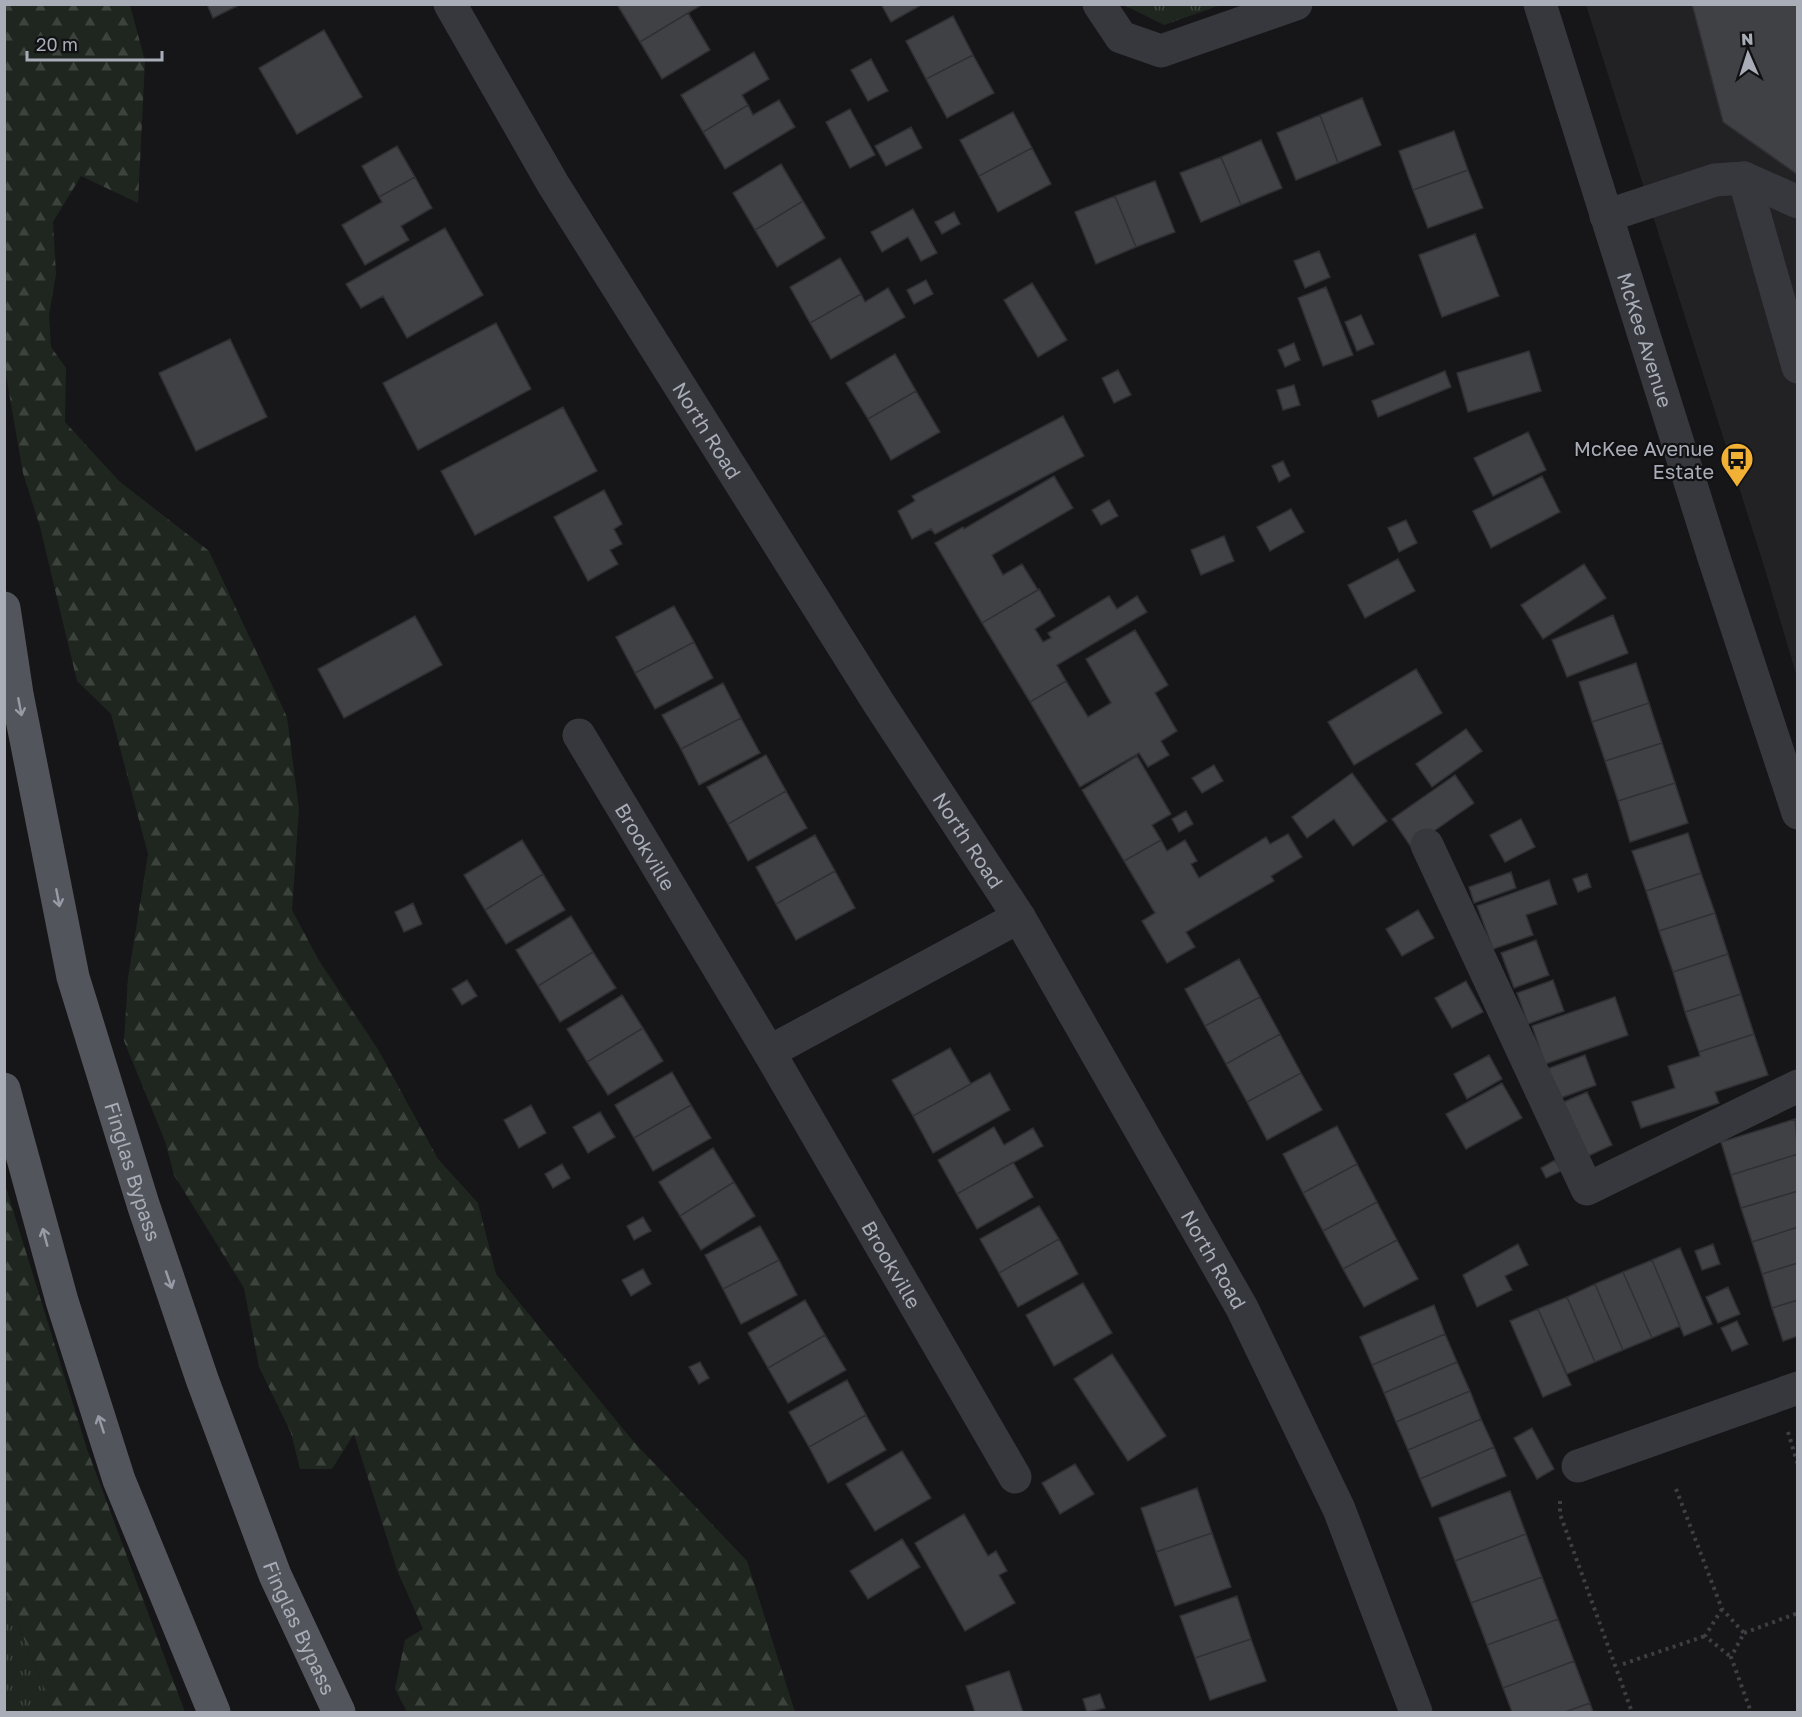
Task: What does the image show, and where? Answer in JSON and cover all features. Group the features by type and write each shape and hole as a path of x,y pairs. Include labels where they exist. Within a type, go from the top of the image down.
{"main road":[{"name":"Finglas Bypass","path":"4,608 17,694 73,977 202,1379 275,1575 339,1713"},
{"path":"4,1089 62,1301 119,1480 171,1657 195,1713"},
{"path":"202,1379 354,1713"},
{"path":"119,1480 214,1713"}],"street":[{"name":"North Road","path":"450,4 553,184 878,702 1019,917 1242,1308 1339,1509 1416,1713"},
{"path":"1099,4 1121,37 1161,51 1296,4"},
{"name":"McKee Avenue","path":"1540,4 1797,813"},
{"path":"1606,216 1715,180 1744,178 1797,202"},
{"path":"1744,178 1797,367"},
{"name":"Brookville","path":"579,735 769,1052 1015,1477"},
{"path":"1428,845 1587,1189 1797,1086"},
{"path":"769,1052 1019,917"},
{"path":"1568,1478 1797,1388"}],"path":[{"path":"1568,1478 1560,1514 1632,1713"},
{"path":"1676,1489 1722,1609 1744,1633"},
{"path":"1623,1664 1705,1636 1722,1609"},
{"path":"1731,1657 1744,1633 1797,1613"},
{"path":"1705,1636 1731,1657 1751,1713"}],"shaded area":[{"path":"1586,5 1797,5 1797,677 1764,566"}],"green space":[{"path":"4,5 130,5 145,61 138,203 81,176 53,222 56,274 49,315 51,347 66,368 65,422 119,481 209,551 287,717 299,809 292,910 318,959 379,1051 438,1159 478,1203 496,1274 633,1441 747,1561 795,1712 407,1712 395,1689 405,1640 423,1629 397,1570 354,1434 332,1469 300,1469 291,1433 259,1367 244,1288 174,1175 165,1141 124,1041 128,978 148,854 111,714 77,681 40,527 23,473 4,364"},
{"path":"1124,5 1221,5 1164,25"},
{"path":"4,1181 87,1449 185,1712 53,1712 5,1592"},
{"path":"5,1592 53,1712 5,1712"}],"building":[{"path":"207,4 241,4 213,18"},
{"path":"620,4 703,4 640,42 618,6"},
{"path":"881,4 923,4 891,22"},
{"path":"1692,4 1798,4 1798,175 1723,122"},
{"path":"688,13 710,50 662,79 640,42"},
{"path":"953,16 973,55 926,79 906,41"},
{"path":"324,30 362,97 297,134 259,68"},
{"path":"754,52 769,79 742,95 748,105 703,132 681,95"},
{"path":"973,55 994,93 947,118 926,79"},
{"path":"871,59 888,91 868,101 851,70"},
{"path":"1362,98 1381,145 1338,163 1320,115"},
{"path":"779,100 795,127 725,169 703,132 748,105 753,115"},
{"path":"850,109 875,155 850,168 826,122"},
{"path":"1013,112 1032,148 979,176 960,140"},
{"path":"1320,115 1338,163 1296,180 1277,133"},
{"path":"911,127 922,148 886,166 875,146"},
{"path":"1454,131 1468,170 1413,190 1399,151"},
{"path":"1261,140 1282,188 1241,205 1221,157"},
{"path":"397,146 415,177 379,197 362,166"},
{"path":"1032,148 1051,184 998,212 979,176"},
{"path":"1221,157 1241,205 1201,222 1180,173"},
{"path":"781,164 803,201 755,230 733,193"},
{"path":"1468,170 1483,208 1428,228 1413,190"},
{"path":"415,177 432,208 401,226 409,240 365,265 342,225 382,202 379,197"},
{"path":"1155,181 1175,232 1136,247 1115,196"},
{"path":"1115,196 1136,247 1096,264 1075,212"},
{"path":"803,201 825,238 777,267 755,230"},
{"path":"913,209 937,253 921,261 908,237 882,252 871,232"},
{"path":"954,212 960,224 942,234 935,222"},
{"path":"445,228 483,295 407,338 383,296 361,308 346,284"},
{"path":"1475,234 1499,296 1442,317 1419,255"},
{"path":"1319,251 1330,277 1305,288 1294,261"},
{"path":"840,258 861,294 810,323 790,287"},
{"path":"926,280 933,294 914,304 907,290"},
{"path":"1032,283 1067,340 1038,357 1004,300"},
{"path":"1326,287 1353,355 1323,366 1298,298"},
{"path":"888,288 905,317 831,359 810,323 861,294 865,302"},
{"path":"1361,315 1374,344 1357,351 1345,322"},
{"path":"496,323 531,389 418,450 383,383"},
{"path":"230,339 267,417 196,451 159,373"},
{"path":"1294,343 1300,360 1285,367 1278,350"},
{"path":"1529,351 1541,391 1468,412 1457,373"},
{"path":"895,354 916,391 868,419 846,383"},
{"path":"1118,370 1131,395 1114,403 1102,378"},
{"path":"1445,371 1451,387 1378,417 1372,401"},
{"path":"1294,385 1300,405 1283,410 1277,390"},
{"path":"916,391 940,432 891,460 868,419"},
{"path":"563,407 597,471 475,535 441,471"},
{"path":"1063,416 1084,456 935,534 931,529 912,539 898,511 915,501 912,496"},
{"path":"1528,432 1546,470 1493,496 1474,458"},
{"path":"1283,461 1290,476 1279,482 1272,466"},
{"path":"1054,476 1073,508 992,555 1003,575 1022,564 1038,590 982,623 935,543 963,527 964,529"},
{"path":"1542,476 1560,512 1491,548 1473,511"},
{"path":"604,490 622,524 614,529 622,544 610,550 618,564 588,581 554,517"},
{"path":"1109,500 1118,516 1101,525 1092,510"},
{"path":"1291,509 1304,532 1270,551 1257,527"},
{"path":"1406,520 1417,543 1399,552 1388,528"},
{"path":"1224,536 1234,561 1201,575 1191,550"},
{"path":"1398,559 1415,591 1365,618 1348,585"},
{"path":"1584,564 1606,598 1543,639 1521,605"},
{"path":"1039,589 1055,616 1035,629 1043,642 1051,638 1048,633 1109,596 1117,609 1137,596 1147,612 1057,665 1066,681 1030,702 982,623"},
{"path":"674,606 694,642 635,673 616,637"},
{"path":"1613,615 1628,653 1567,677 1552,640"},
{"path":"415,616 442,665 344,718 318,669"},
{"path":"1135,630 1168,685 1155,693 1177,731 1161,741 1169,755 1148,767 1139,753 1080,787 1030,702 1066,681 1088,717 1111,703 1086,659"},
{"path":"694,642 713,678 655,709 635,673"},
{"path":"1636,663 1649,703 1592,722 1579,682"},
{"path":"1416,669 1442,713 1354,765 1328,722"},
{"path":"723,683 741,718 681,749 662,715"},
{"path":"1649,703 1662,743 1605,761 1592,722"},
{"path":"741,718 760,753 699,785 681,749"},
{"path":"1466,729 1482,751 1432,787 1416,764"},
{"path":"1662,743 1675,783 1618,801 1605,761"},
{"path":"766,755 786,791 728,824 707,787"},
{"path":"1137,756 1171,814 1152,825 1161,840 1124,861 1082,790"},
{"path":"1214,765 1223,781 1202,793 1192,778"},
{"path":"1352,773 1387,821 1353,846 1334,819 1307,838 1292,817"},
{"path":"1455,775 1474,803 1411,847 1392,819"},
{"path":"1675,783 1688,823 1630,842 1618,801"},
{"path":"786,791 807,828 748,861 728,824"},
{"path":"1186,811 1193,824 1179,832 1172,819"},
{"path":"1521,819 1535,847 1505,862 1490,835"},
{"path":"1688,833 1701,873 1646,891 1632,851"},
{"path":"1288,834 1302,857 1271,876 1274,881 1186,932 1195,947 1167,963 1142,921 1155,913 1124,861 1161,840 1167,851 1185,840 1197,861 1191,864 1199,878 1266,837 1270,844"},
{"path":"815,835 835,871 776,904 756,867"},
{"path":"522,840 543,874 485,910 464,875"},
{"path":"835,871 855,908 796,940 776,904"},
{"path":"1511,872 1516,888 1474,903 1469,887"},
{"path":"1701,873 1715,913 1659,931 1646,891"},
{"path":"543,874 565,910 506,944 485,910"},
{"path":"1587,874 1591,887 1578,892 1573,879"},
{"path":"1549,880 1557,904 1526,915 1533,935 1493,949 1477,906"},
{"path":"413,903 422,924 404,932 395,912"},
{"path":"1418,910 1434,938 1402,956 1386,929"},
{"path":"1715,913 1728,954 1673,972 1659,931"},
{"path":"571,916 593,952 538,986 516,950"},
{"path":"1536,940 1549,975 1514,988 1501,953"},
{"path":"593,952 616,988 560,1022 538,986"},
{"path":"1728,954 1741,994 1685,1012 1673,972"},
{"path":"1239,959 1260,997 1205,1026 1185,989"},
{"path":"467,980 477,996 462,1005 452,989"},
{"path":"1553,980 1564,1011 1528,1024 1517,993"},
{"path":"1466,981 1483,1012 1452,1028 1435,998"},
{"path":"1741,994 1754,1034 1699,1052 1685,1012"},
{"path":"622,995 643,1028 587,1062 567,1029"},
{"path":"1260,997 1280,1034 1226,1064 1205,1026"},
{"path":"1615,997 1628,1035 1545,1064 1532,1026"},
{"path":"643,1028 663,1061 608,1095 587,1062"},
{"path":"1280,1034 1301,1073 1247,1102 1226,1064"},
{"path":"1754,1034 1768,1075 1715,1092 1719,1103 1641,1128 1632,1102 1675,1088 1668,1066 1700,1056 1699,1052"},
{"path":"950,1048 971,1084 913,1116 892,1080"},
{"path":"1489,1055 1502,1079 1467,1099 1454,1074"},
{"path":"1585,1055 1596,1085 1558,1099 1547,1069"},
{"path":"672,1072 691,1105 634,1138 615,1105"},
{"path":"990,1073 1010,1110 933,1153 913,1116"},
{"path":"1301,1073 1322,1110 1267,1140 1247,1102"},
{"path":"1502,1083 1522,1118 1466,1149 1446,1114"},
{"path":"1587,1092 1612,1145 1584,1158 1559,1104"},
{"path":"531,1105 546,1133 519,1148 504,1120"},
{"path":"691,1105 711,1138 653,1171 634,1138"},
{"path":"600,1112 615,1137 588,1153 573,1127"},
{"path":"1795,1119 1798,1154 1731,1175 1721,1142"},
{"path":"1337,1126 1357,1164 1303,1193 1283,1154"},
{"path":"994,1127 1004,1145 1033,1128 1043,1146 957,1194 938,1160"},
{"path":"713,1148 734,1182 680,1216 659,1182"},
{"path":"1798,1154 1798,1191 1741,1208 1731,1175"},
{"path":"1555,1160 1561,1171 1546,1178 1541,1168"},
{"path":"1013,1162 1033,1197 977,1229 957,1194"},
{"path":"562,1164 570,1178 553,1188 545,1174"},
{"path":"1357,1164 1377,1202 1323,1231 1303,1193"},
{"path":"734,1182 755,1216 701,1250 680,1216"},
{"path":"1798,1191 1798,1227 1752,1242 1741,1208"},
{"path":"1377,1202 1397,1240 1343,1269 1323,1231"},
{"path":"1039,1206 1059,1239 999,1273 980,1239"},
{"path":"643,1217 651,1231 634,1240 627,1226"},
{"path":"760,1226 779,1260 723,1289 705,1255"},
{"path":"1798,1227 1798,1263 1762,1274 1752,1242"},
{"path":"1059,1239 1078,1274 1018,1307 999,1273"},
{"path":"1397,1240 1418,1279 1364,1307 1343,1269"},
{"path":"1518,1244 1528,1265 1505,1276 1512,1290 1477,1307 1463,1275"},
{"path":"1713,1244 1720,1264 1702,1270 1695,1251"},
{"path":"1680,1248 1712,1324 1684,1336 1652,1260"},
{"path":"779,1260 797,1295 741,1324 723,1289"},
{"path":"1652,1260 1680,1326 1652,1338 1623,1272"},
{"path":"1798,1263 1798,1300 1772,1308 1762,1274"},
{"path":"643,1269 651,1284 631,1296 622,1280"},
{"path":"1623,1272 1652,1338 1623,1350 1595,1284"},
{"path":"1083,1283 1112,1333 1054,1366 1026,1315"},
{"path":"1595,1284 1623,1350 1595,1362 1567,1297"},
{"path":"1728,1287 1740,1314 1718,1323 1706,1297"},
{"path":"1567,1297 1595,1362 1567,1374 1538,1309"},
{"path":"805,1300 825,1335 768,1368 748,1333"},
{"path":"1798,1300 1798,1336 1783,1341 1772,1308"},
{"path":"1434,1305 1445,1334 1372,1365 1360,1337"},
{"path":"1538,1309 1571,1385 1543,1397 1510,1321"},
{"path":"1737,1321 1748,1344 1732,1351 1721,1328"},
{"path":"1445,1334 1457,1362 1384,1393 1372,1365"},
{"path":"825,1335 846,1370 788,1403 768,1368"},
{"path":"1112,1354 1166,1436 1128,1461 1074,1379"},
{"path":"700,1362 709,1378 699,1384 689,1367"},
{"path":"1457,1362 1470,1391 1396,1422 1384,1393"},
{"path":"847,1380 866,1415 809,1447 789,1412"},
{"path":"1470,1391 1481,1419 1408,1450 1396,1422"},
{"path":"866,1415 886,1450 828,1483 809,1447"},
{"path":"1481,1419 1494,1447 1420,1479 1408,1450"},
{"path":"1532,1428 1554,1469 1537,1479 1514,1438"},
{"path":"1494,1447 1506,1476 1432,1507 1420,1479"},
{"path":"902,1451 931,1498 875,1531 846,1484"},
{"path":"1075,1464 1094,1494 1060,1514 1042,1483"},
{"path":"1197,1488 1212,1533 1156,1552 1141,1508"},
{"path":"1510,1491 1526,1534 1455,1561 1439,1518"},
{"path":"964,1514 988,1556 996,1551 1007,1571 999,1575 1015,1603 965,1631 915,1543"},
{"path":"1212,1533 1231,1587 1175,1606 1156,1552"},
{"path":"1526,1534 1542,1577 1471,1603 1455,1561"},
{"path":"902,1539 920,1567 868,1599 850,1571"},
{"path":"1542,1577 1558,1619 1487,1645 1471,1603"},
{"path":"1237,1596 1251,1639 1195,1658 1180,1616"},
{"path":"1558,1619 1574,1661 1503,1688 1487,1645"},
{"path":"1251,1639 1266,1681 1210,1700 1195,1658"},
{"path":"1574,1661 1590,1703 1565,1712 1512,1712 1503,1688"},
{"path":"1009,1671 1023,1712 975,1712 966,1686"},
{"path":"1100,1694 1105,1708 1087,1712 1083,1699"},
{"path":"1590,1703 1593,1712 1565,1712"}],"place":[{"name":"McKee Avenue Estate","path":"1737,488"}]}
